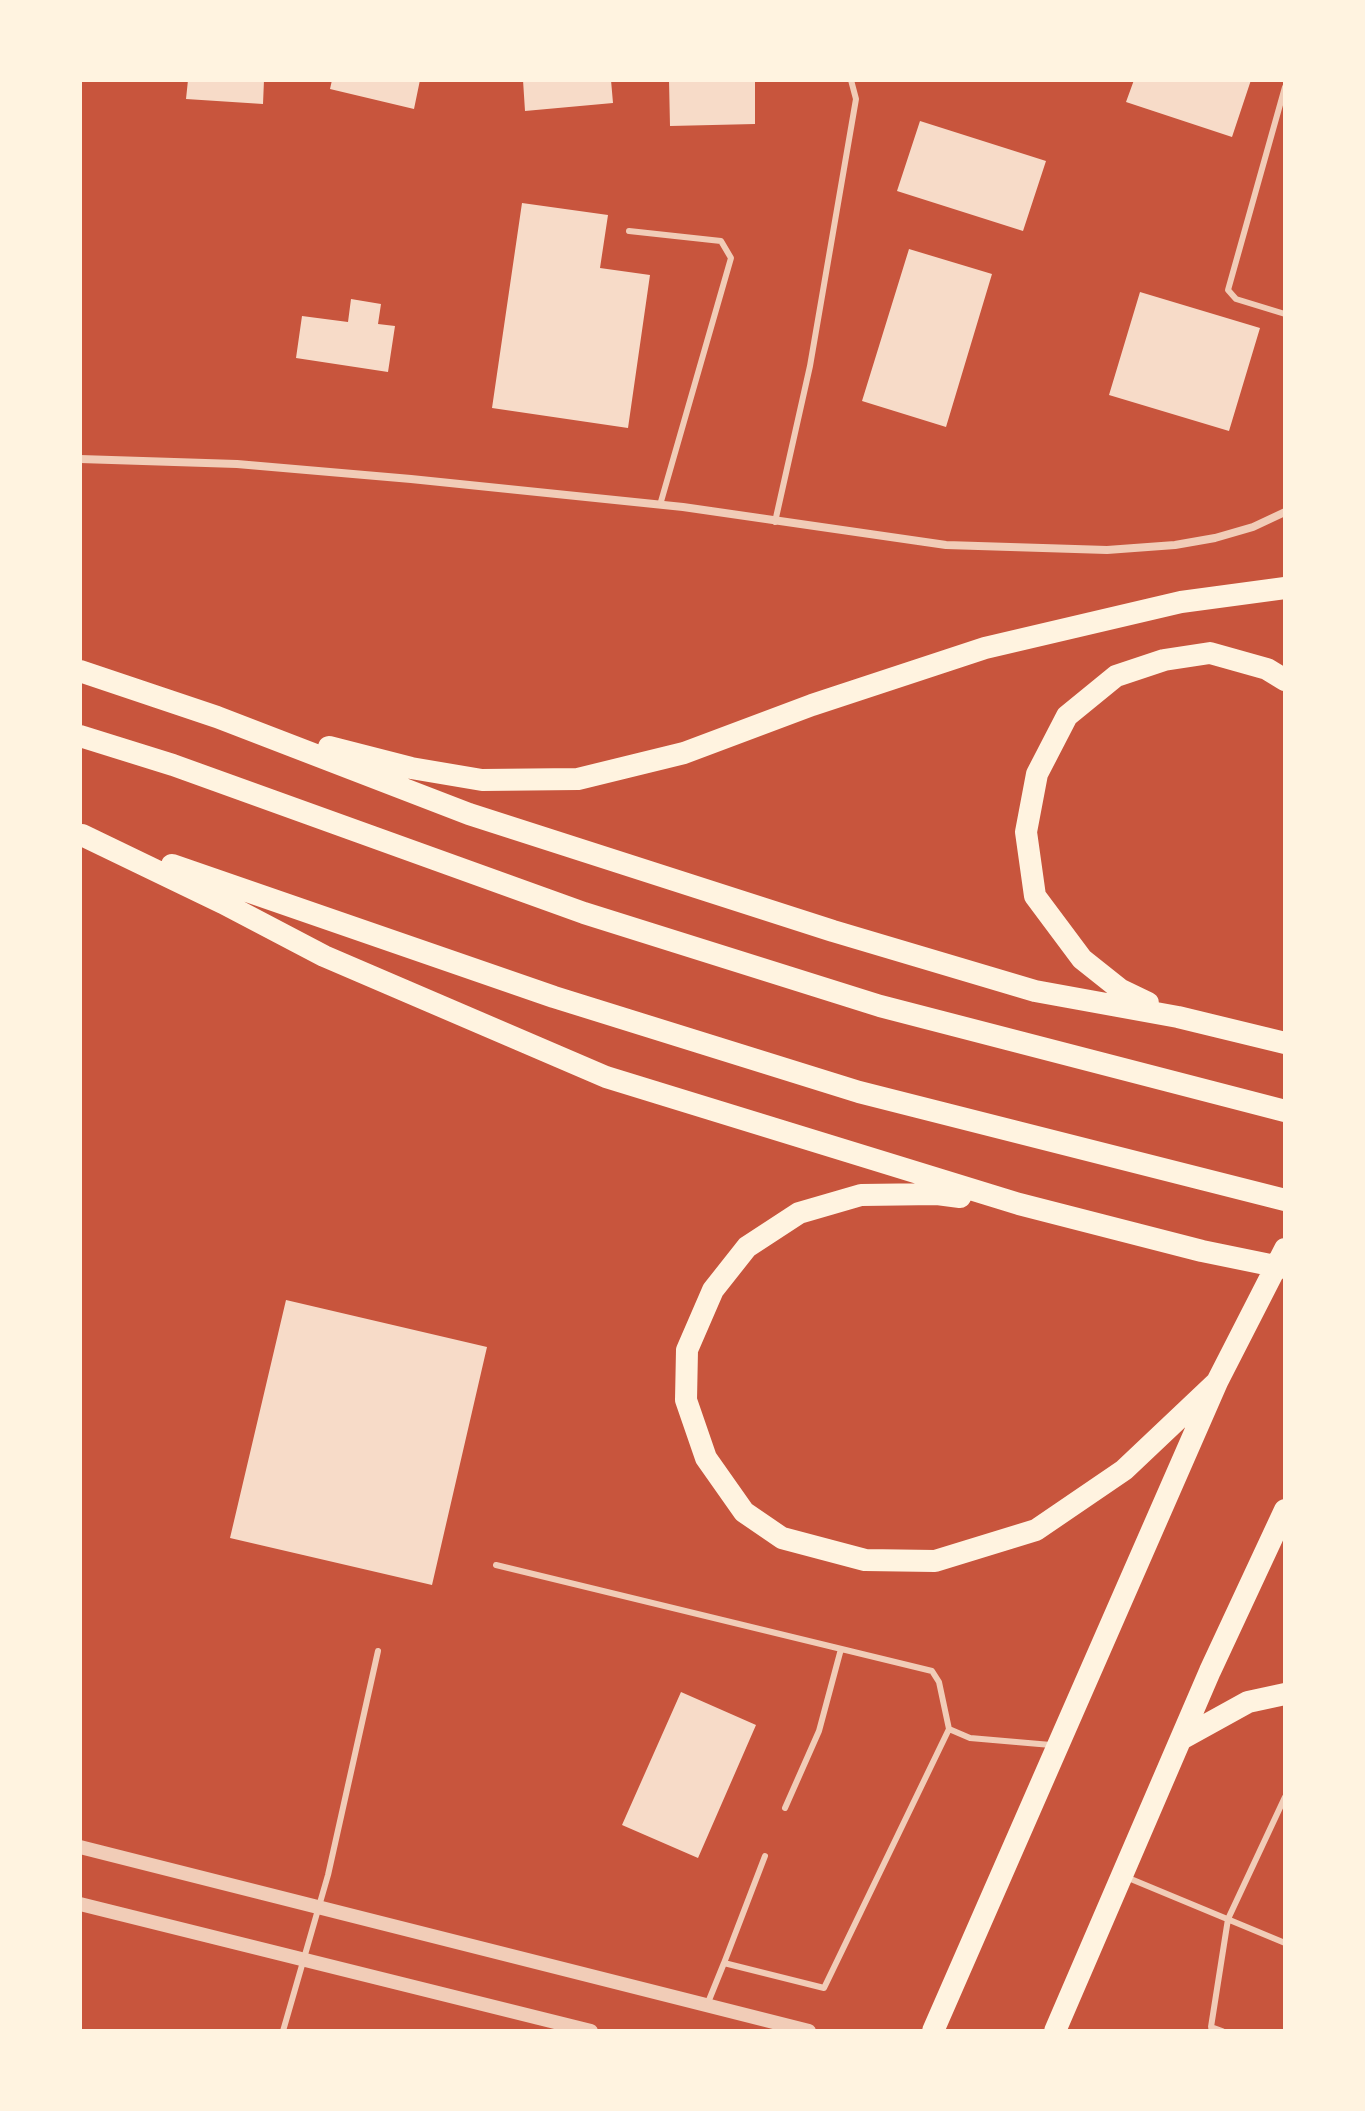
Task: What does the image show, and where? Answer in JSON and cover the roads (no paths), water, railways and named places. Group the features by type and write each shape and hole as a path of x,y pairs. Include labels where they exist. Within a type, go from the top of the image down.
{"highway":[{"path":"217,717 411,768 482,780 578,779 684,753 812,705 985,648 1181,602 1285,588"},
{"path":"1178,1017 1121,990 1082,959 1035,896 1026,832 1037,774 1067,716 1116,676 1164,660 1210,653 1267,669 1285,680"},
{"path":"80,671 217,717 469,814 833,931 1035,991 1178,1017 1285,1043"},
{"path":"80,736 173,765 584,913 865,1001 1276,1109"},
{"path":"81,835 355,926 554,997 859,1092 1285,1200"},
{"path":"81,835 223,903 324,956 606,1077 1019,1204 1202,1251 1285,1268"},
{"path":"1019,1204 937,1194 861,1195 799,1213 747,1247 713,1290 687,1350 686,1400 706,1458 744,1512 782,1538 865,1560 935,1561 1036,1530 1124,1470 1217,1382"},
{"path":"933,2031 1217,1382 1285,1249"},
{"path":"1055,2031 1181,1739 1285,1510"},
{"path":"1181,1739 1248,1702 1285,1694"}],"street":[{"path":"80,459 237,464 411,479 660,505 946,545 1107,550 1175,545 1253,527 1285,512"},
{"path":"80,1847 809,2031"},
{"path":"80,1904 591,2031"}],"lane":[{"path":"775,522 813,350 856,99 851,80"},
{"path":"1285,87 1228,290 1236,299 1285,314"},
{"path":"629,231 721,241 731,258 660,505"},
{"path":"496,1565 932,1671 939,1682 949,1729 824,1988 724,1963"},
{"path":"785,1808 819,1731 841,1649"},
{"path":"283,2031 319,1907 378,1651"},
{"path":"949,1729 970,1738 1059,1745"},
{"path":"1222,2031 1211,2027 1228,1919 1285,1797"},
{"path":"707,2005 765,1856"},
{"path":"1122,1875 1285,1943"}]}
